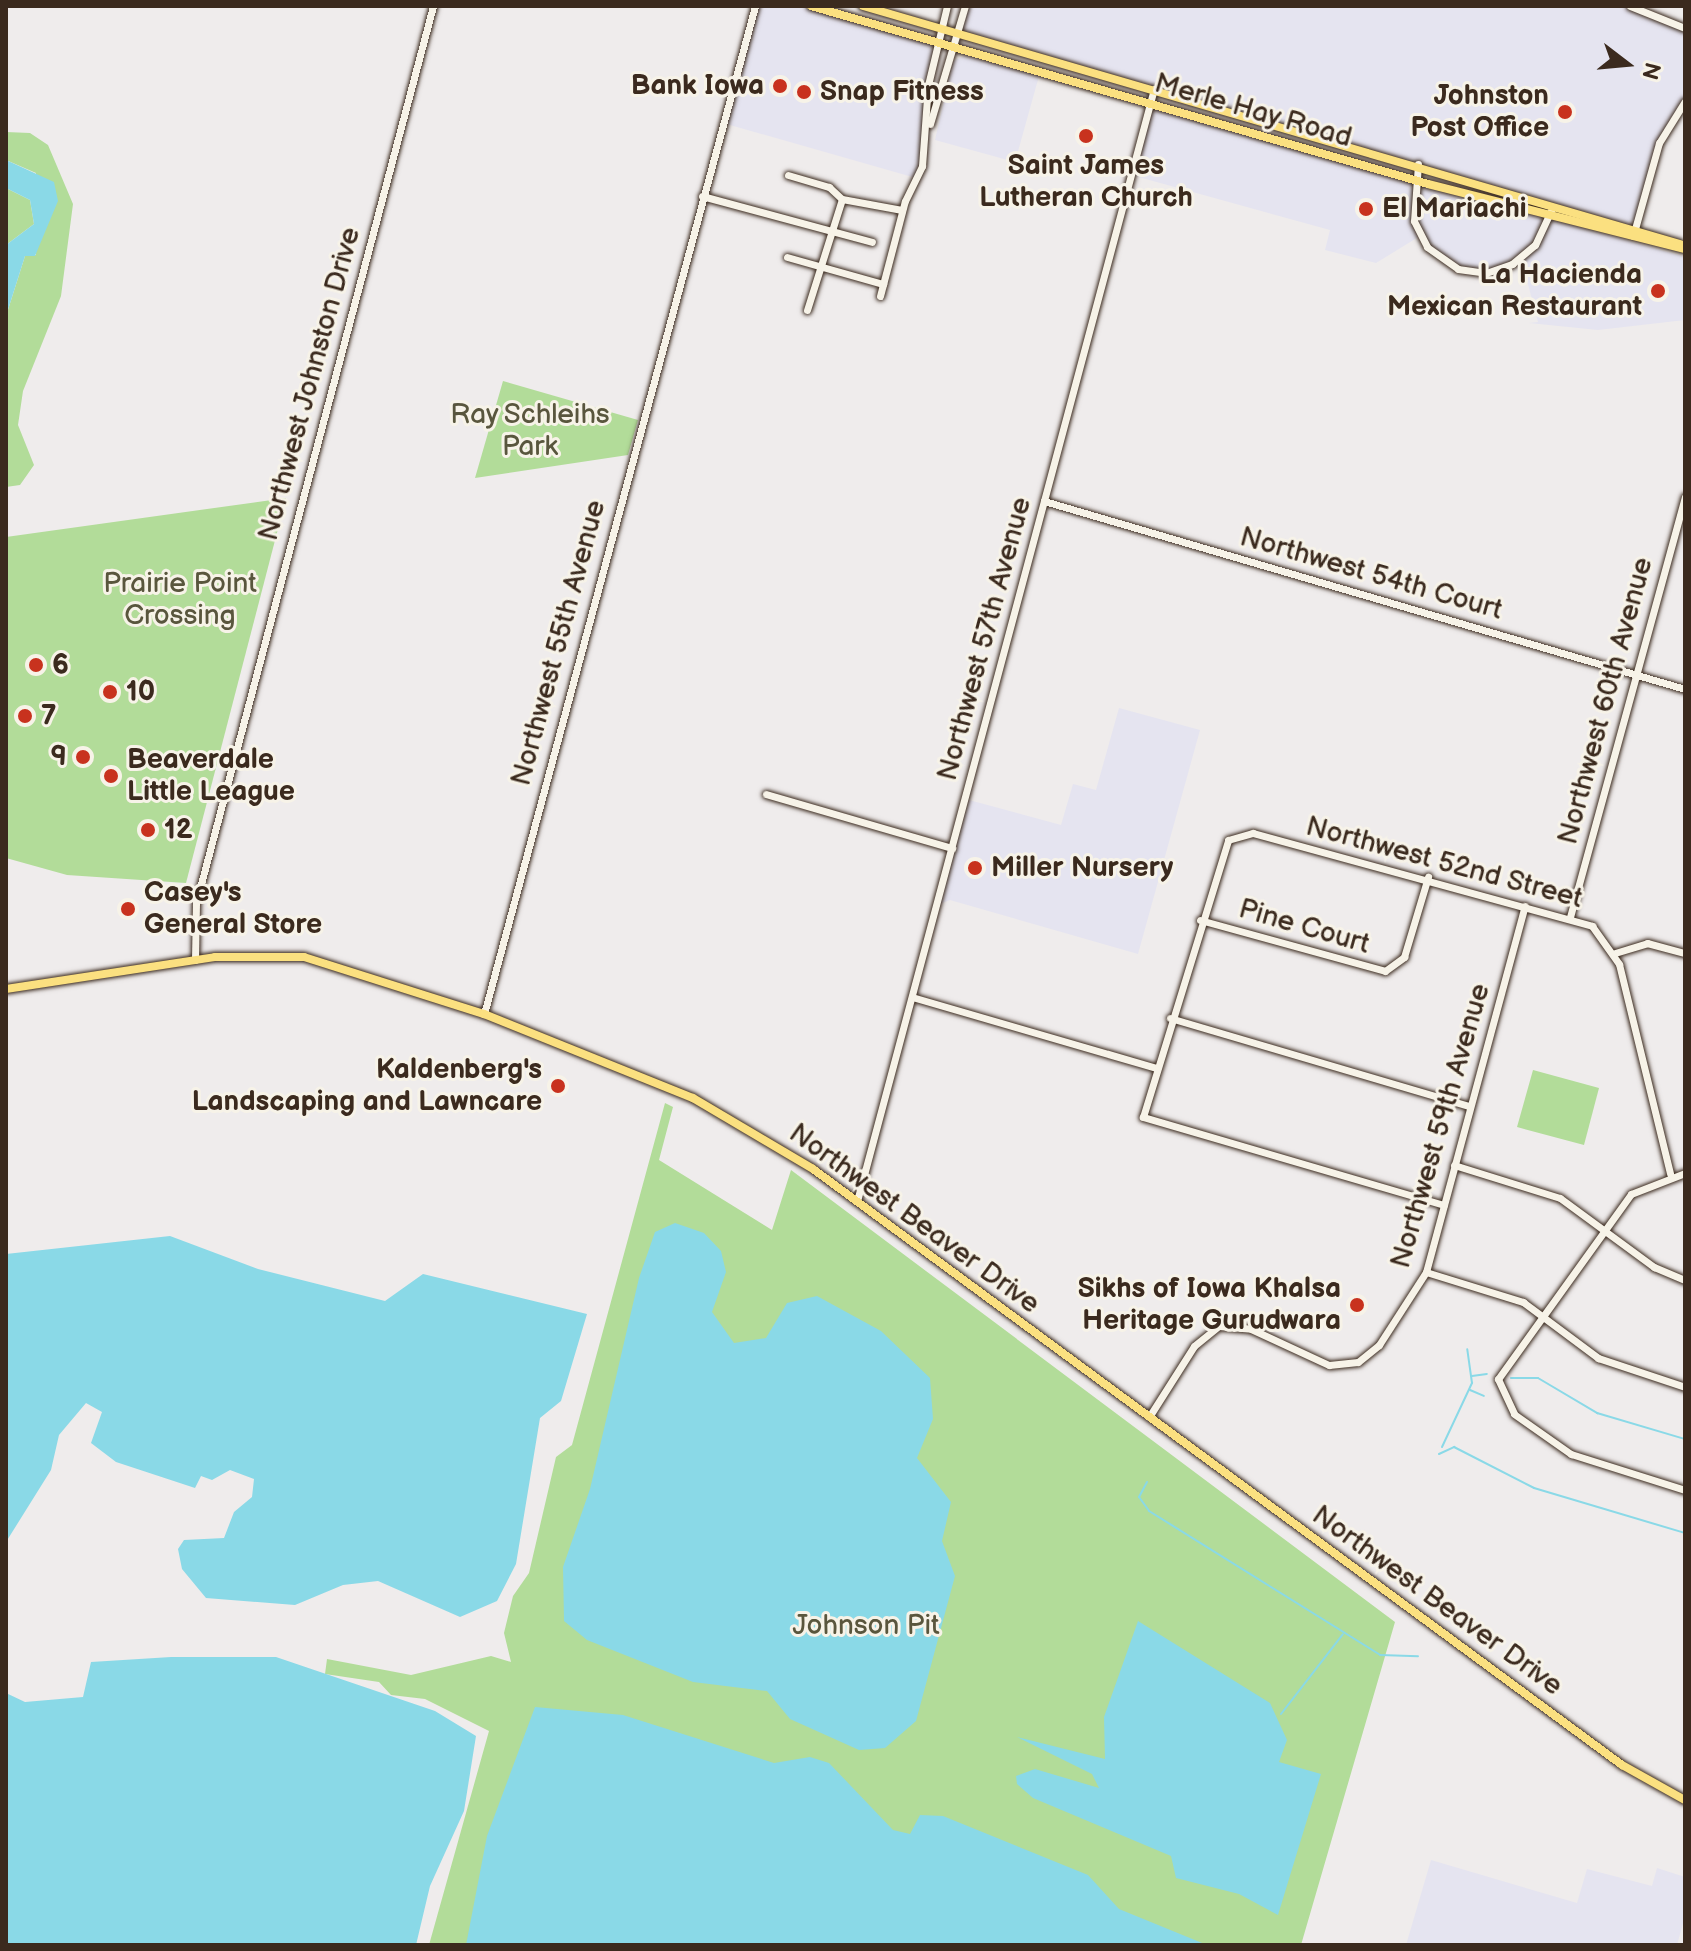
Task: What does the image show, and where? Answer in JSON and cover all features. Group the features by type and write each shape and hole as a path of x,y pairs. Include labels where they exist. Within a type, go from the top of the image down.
{"main road":[{"name":"Merle Hay Road","path":"811,6 1414,180 1632,238 1685,247"},
{"name":"Merle Hay Road","path":"863,6 1418,164 1635,228 1685,247"},
{"name":"Northwest Beaver Drive","path":"6,989 195,960 268,954 325,960 484,1014 693,1098 857,1201 1622,1765 1685,1800"}],"street":[{"name":"Northwest Johnston Drive","path":"195,960 196,903 433,6"},
{"name":"Northwest 55th Avenue","path":"484,1014 755,6"},
{"path":"930,124 928,85 947,6"},
{"path":"880,296 902,210 965,6"},
{"path":"1630,6 1684,26"},
{"name":"Northwest 57th Avenue","path":"857,1201 1154,89"},
{"path":"1632,238 1659,143 1685,101"},
{"path":"1418,164 1414,180 1420,236 1458,269 1486,273 1512,264 1535,245 1550,217 1553,204"},
{"path":"788,175 829,187 842,199 902,210"},
{"path":"702,196 872,242"},
{"path":"807,310 842,199"},
{"path":"787,257 883,284"},
{"name":"Northwest 60th Avenue","path":"1570,917 1685,496"},
{"name":"Northwest 54th Court","path":"1044,501 1685,689"},
{"path":"766,794 952,848"},
{"name":"Northwest 52nd Street","path":"1200,920 1228,840 1253,833 1570,917 1592,926 1615,953"},
{"name":"Pine Court","path":"1200,920 1385,971 1404,957 1428,877"},
{"name":"Northwest 59th Avenue","path":"1149,1417 1194,1346 1219,1326 1251,1329 1329,1365 1358,1362 1379,1345 1426,1272 1525,906"},
{"path":"1200,920 1143,1117 1444,1205"},
{"path":"1670,1174 1615,953 1647,943 1685,953"},
{"path":"912,997 1156,1068"},
{"path":"1170,1018 1469,1106"},
{"path":"1454,1165 1556,1196 1685,1280"},
{"path":"1685,1173 1670,1174 1631,1194 1500,1369 1503,1402 1586,1462 1648,1472 1685,1490"},
{"path":"1426,1272 1542,1312 1598,1358 1685,1387"}],"shaded area":[{"path":"755,6 811,6 937,42 928,85 929,136 916,178 723,123"},
{"path":"965,6 1630,6 1685,28 1685,101 1668,126 1635,228 957,33"},
{"path":"965,56 1039,76 1015,162 935,140 953,61"},
{"path":"1150,105 1685,257 1685,320 1598,330 1529,323 1538,322 1521,258 1499,270 1458,269 1420,236 1376,263 1325,250 1330,230 1135,176 1129,181"},
{"path":"1119,708 1200,730 1138,954 950,900 940,904 969,800 1061,825 1073,784 1096,790"},
{"path":"1431,1860 1577,1903 1587,1869 1652,1886 1657,1868 1685,1877 1685,1916 1677,1945 1406,1945"}],"green space":[{"path":"6,132 30,133 48,145 73,204 61,296 23,391 18,425 34,465 20,485 6,487 6,316 25,256 36,255 36,173 6,160"},
{"path":"6,188 30,200 34,224 6,245"},
{"name":"Ray Schleihs Park","path":"503,381 638,420 628,455 475,478"},
{"name":"Prairie Point Crossing","path":"286,498 186,883 67,875 6,858 6,537"},
{"path":"1533,1070 1599,1088 1584,1145 1517,1127"},
{"name":"Johnson Pit","path":"665,1103 673,1107 659,1160 772,1230 791,1170 1395,1622 1301,1945 429,1945 489,1731 425,1699 391,1695 379,1682 325,1674 327,1659 411,1675 491,1656 511,1662 504,1633 513,1596 529,1573 556,1457 572,1445"}],"water":[{"path":"6,160 54,182 58,201 35,256 25,256 6,316 6,245 34,224 30,200 6,188"},
{"path":"675,1223 704,1233 721,1251 726,1272 712,1312 734,1343 766,1338 787,1303 817,1296 881,1331 930,1378 933,1419 917,1458 951,1502 942,1541 955,1576 916,1721 885,1748 859,1750 790,1719 767,1691 693,1682 587,1640 564,1621 563,1567 590,1489 639,1278 655,1232"},
{"path":"170,1236 258,1269 385,1301 423,1274 587,1314 561,1401 540,1418 516,1564 497,1601 460,1617 378,1581 343,1585 295,1605 206,1598 182,1569 178,1549 184,1540 224,1538 234,1512 252,1497 254,1479 230,1470 212,1480 201,1476 195,1488 116,1462 91,1443 102,1412 86,1403 59,1435 51,1470 6,1542 6,1254"},
{"path":"1138,1621 1270,1703 1287,1740 1279,1762 1321,1774 1278,1915 1239,1894 1176,1878 1171,1856 1033,1798 1017,1784 1016,1776 1035,1769 1099,1788 1092,1774 1017,1737 1105,1759 1104,1717"},
{"path":"171,1657 276,1657 435,1711 476,1736 464,1811 430,1886 416,1945 6,1945 6,1693 25,1702 83,1697 91,1662"},
{"path":"535,1707 623,1715 774,1763 810,1757 829,1763 893,1830 910,1834 920,1815 943,1816 1088,1875 1119,1909 1207,1945 466,1945 487,1836"}],"waterway":[{"path":"1442,1447 1472,1383 1467,1349"},
{"path":"1472,1376 1487,1374"},
{"path":"1511,1378 1538,1378 1597,1413 1685,1439"},
{"path":"1470,1390 1484,1396"},
{"path":"1439,1454 1454,1447 1534,1488 1685,1533"},
{"path":"1147,1482 1139,1497 1149,1511 1380,1655 1418,1656"},
{"path":"1281,1714 1343,1634"}],"place":[{"name":"Bank Iowa","path":"780,86"},
{"name":"Snap Fitness","path":"804,92"},
{"name":"Johnston Post Office","path":"1565,112"},
{"name":"Saint James Lutheran Church","path":"1086,136"},
{"name":"El Mariachi","path":"1366,209"},
{"name":"La Hacienda Mexican Restaurant","path":"1658,291"},
{"name":"6","path":"36,665"},
{"name":"10","path":"110,692"},
{"name":"7","path":"25,716"},
{"name":"9","path":"83,757"},
{"name":"Beaverdale Little League","path":"111,776"},
{"name":"12","path":"148,830"},
{"name":"Miller Nursery","path":"975,868"},
{"name":"Casey's General Store","path":"128,909"},
{"name":"Kaldenberg's Landscaping and Lawncare","path":"558,1086"},
{"name":"Sikhs of Iowa Khalsa Heritage Gurudwara","path":"1357,1305"}]}
